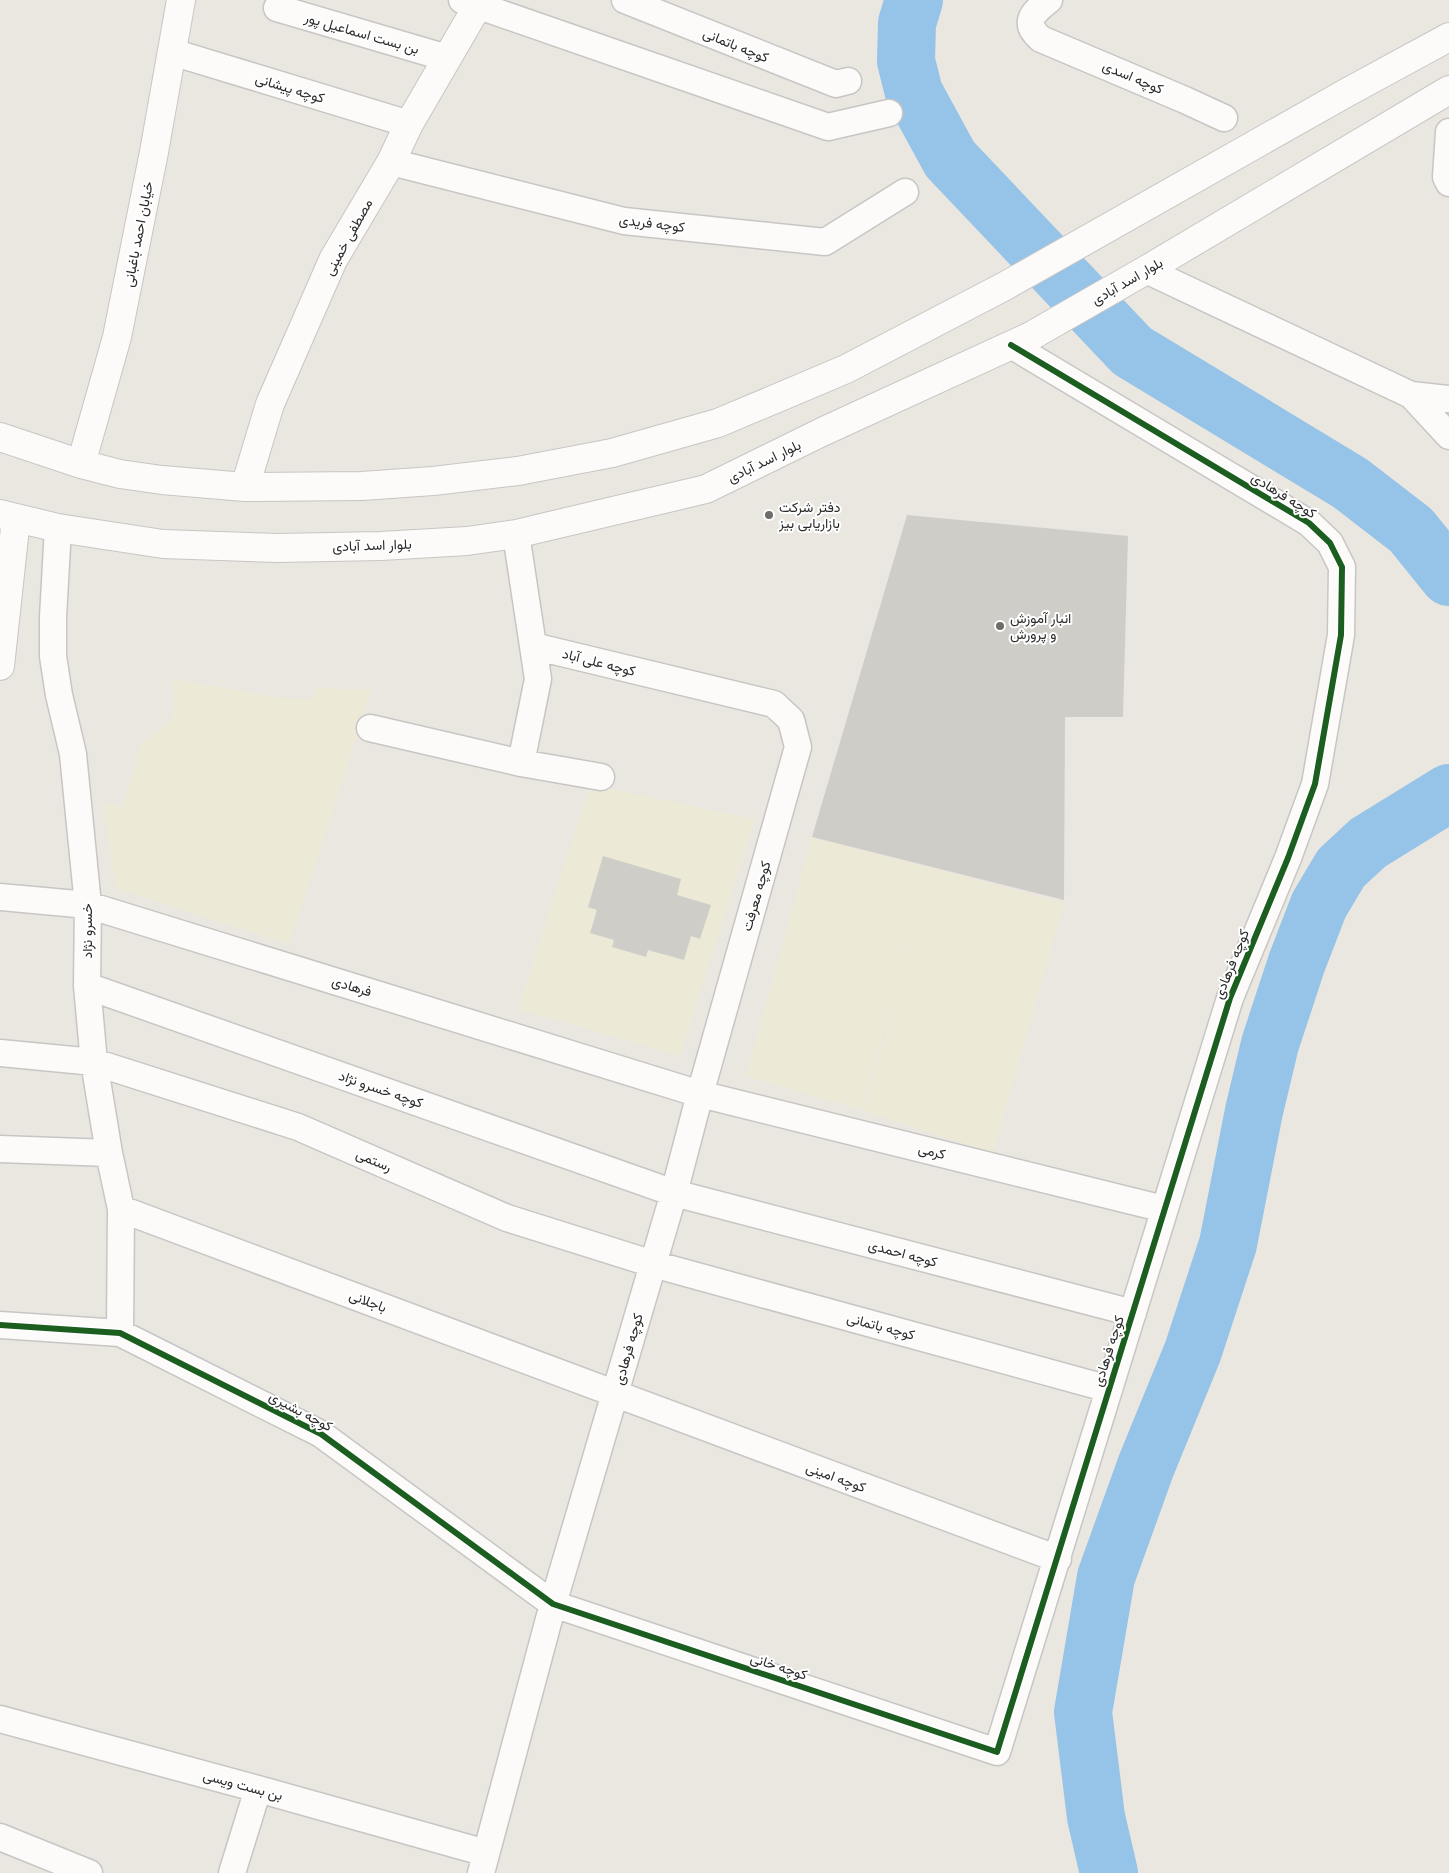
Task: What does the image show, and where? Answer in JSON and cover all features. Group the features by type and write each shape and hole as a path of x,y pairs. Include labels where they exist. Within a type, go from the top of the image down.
{"main road":[{"name":"خیابان احمد باغبانی","path":"81,464 117,337 154,152 181,0"},
{"name":"مصطفی خمینی","path":"245,487 270,404 333,260 391,162 409,124 447,58 474,2"},
{"path":"0,437 81,464 120,474 162,480 245,487 362,486 434,480 518,471 612,453 718,423 846,369 1005,286 1346,93 1449,37"},
{"name":"بلوار اسد آبادی","path":"8,516 58,528 163,544 278,548 381,546 467,541 516,534 706,489 822,432 1021,341 1139,275 1449,90"},
{"path":"0,666 8,516"}],"street":[{"name":"کوچه باتمانی","path":"625,0 836,84 848,81"},
{"name":"کوچه اسدی","path":"1048,0 1034,12 1031,18 1033,32 1040,39 1224,118"},
{"path":"474,2 828,127 889,113"},
{"name":"بن بست اسماعیل پور","path":"277,8 447,58"},
{"name":"کوچه پیشانی","path":"172,52 409,124"},
{"path":"1449,132 1446,177 1449,183"},
{"name":"کوچه فریدی","path":"391,162 624,221 825,242 905,192"},
{"path":"1139,275 1411,395 1449,399"},
{"name":"کوچه فرهادی","path":"997,1752 1230,998 1288,858 1315,784 1341,634 1342,567 1330,543 1309,523 1021,341"},
{"path":"1411,395 1449,436"},
{"name":"خسرو نژاد","path":"58,528 53,617 53,656 59,695 73,754 88,905 88,986 94,1062 109,1153 121,1209 120,1333"},
{"path":"516,534 538,679 521,763"},
{"name":"کوچه علی آباد","path":"533,646 774,704"},
{"name":"کوچه معرفت","path":"700,1094 798,747 790,720 774,704"},
{"path":"370,728 521,763 601,777"},
{"name":"فرهادی","path":"0,897 88,905 700,1094"},
{"name":"کوچه خسرو نژاد","path":"88,986 674,1193"},
{"name":"رستمی","path":"0,1053 94,1062 298,1127 507,1218 653,1264"},
{"name":"کوچه فرهادی","path":"483,1863 553,1604 674,1193 700,1094"},
{"name":"کرمی","path":"700,1094 1164,1209"},
{"path":"0,1149 109,1153"},
{"name":"کوچه احمدی","path":"674,1193 1133,1314"},
{"name":"باجلانی","path":"121,1209 615,1394"},
{"name":"کوچه باتمانی","path":"653,1264 1109,1389"},
{"name":"کوچه بشیری","path":"0,1325 120,1333 321,1434 553,1604"},
{"name":"کوچه امینی","path":"615,1394 1058,1559"},
{"name":"کوچه خانی","path":"553,1604 997,1752"},
{"name":"بن بست ویسی","path":"0,1720 258,1789 483,1863"},
{"path":"232,1873 258,1789"},
{"path":"0,1837 89,1873"}],"shaded area":[{"path":"173,679 285,699 313,698 315,688 372,690 289,944 116,888 103,803 123,806 141,744 167,725 174,713"},
{"path":"590,785 755,819 680,1056 518,1009"},
{"path":"812,837 1064,903 993,1153 863,1111 911,947 871,937 910,948 861,1110 746,1076"}],"building":[{"name":"انبار آموزش و پرورش","path":"907,515 1128,536 1123,717 1065,717 1064,900 812,837"},
{"path":"603,856 681,879 677,895 711,905 700,939 691,936 684,960 648,950 646,957 612,947 614,940 590,933 597,910 588,907"}],"waterway":[{"path":"914,0 907,23 906,61 914,93 950,159 1132,351 1350,483 1411,530 1449,577"},
{"path":"1109,1873 1096,1817 1083,1712 1106,1577 1146,1466 1193,1351 1228,1244 1254,1111 1270,1044 1297,962 1319,905 1341,868 1368,843 1449,793"}],"cycle path":[{"path":"0,1325 120,1333 321,1434 553,1604 997,1752 1230,998 1288,858 1315,784 1341,635 1342,567 1330,543 1309,523 1011,345"}],"place":[{"name":"دفتر شرکت بازاریابی بیز","path":"769,515"},
{"name":"انبار آموزش و پرورش","path":"1000,626"}]}
